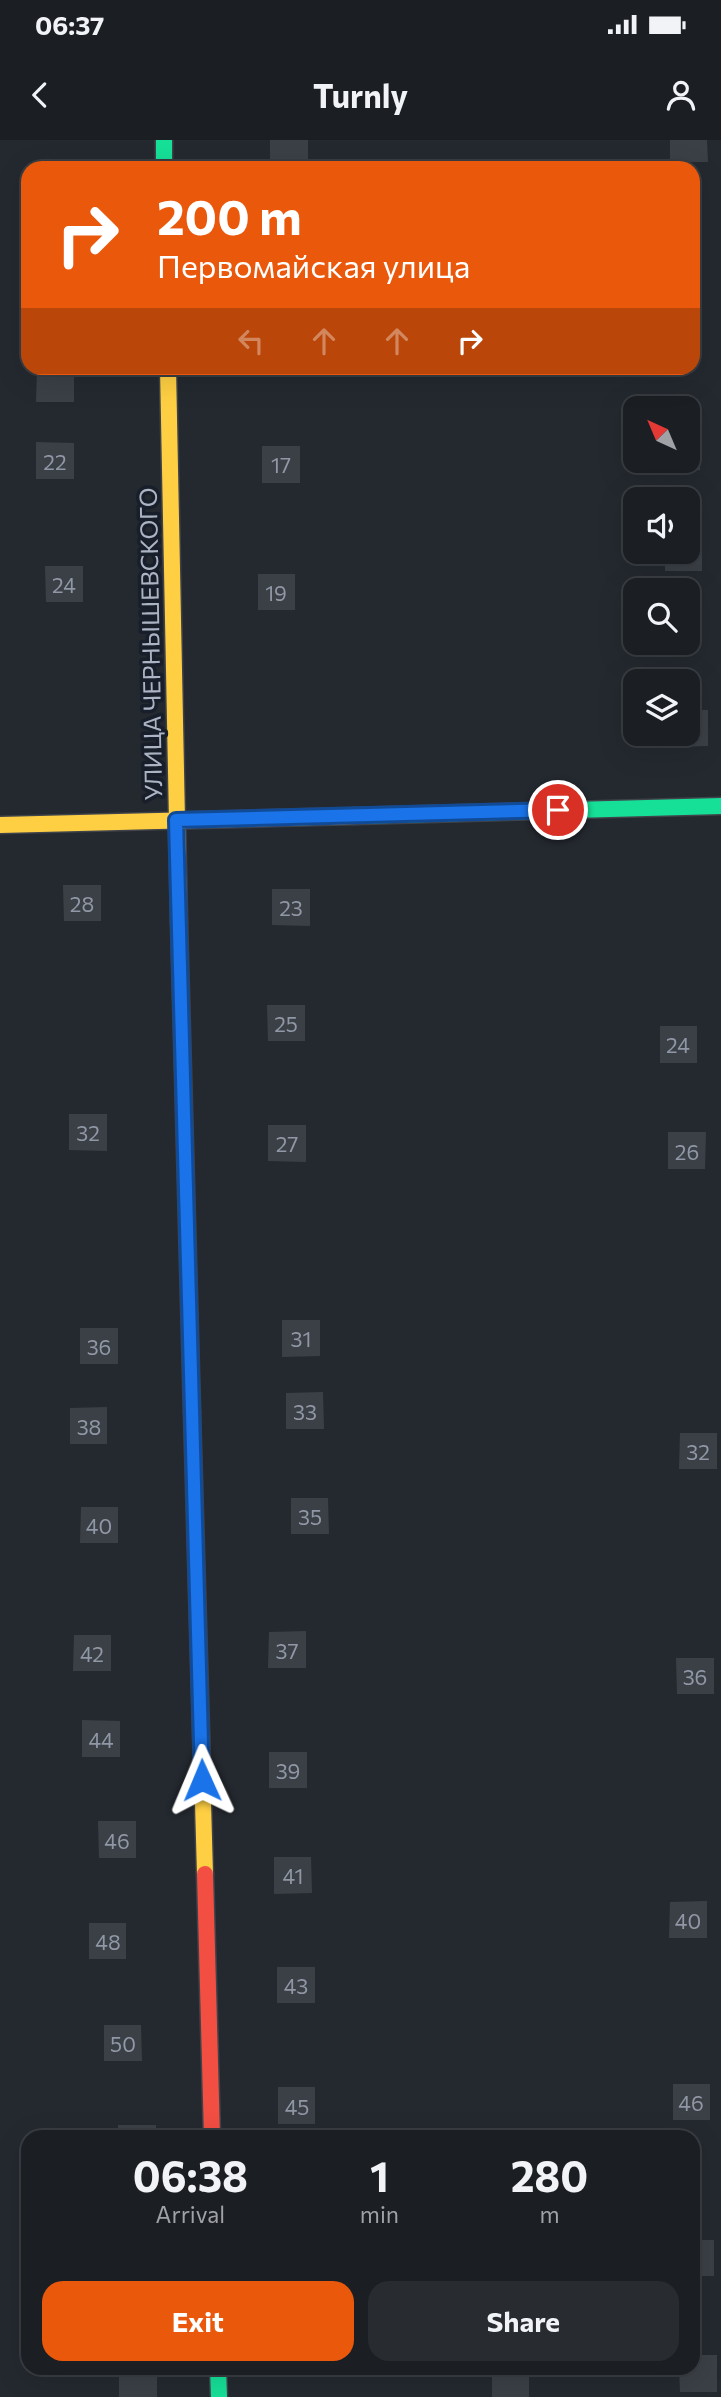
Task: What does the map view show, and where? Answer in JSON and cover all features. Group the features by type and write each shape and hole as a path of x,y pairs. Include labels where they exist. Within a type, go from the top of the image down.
{"street":[{"path":"164,140 164,161"},
{"name":"УЛИЦА ЧЕРНЫШЕВСКОГО","path":"168,375 176,820 212,2130"},
{"path":"0,825 721,806"},
{"path":"218,2375 219,2397"}],"building":[{"path":"270,140 308,140 308,161 270,161"},
{"path":"670,140 707,140 708,162 670,161"},
{"path":"37,375 74,375 74,402 36,402"},
{"path":"36,442 74,443 74,479 36,479"},
{"path":"262,446 300,446 300,483 262,483"},
{"path":"702,534 702,571 665,571 665,564 700,564"},
{"path":"45,566 83,566 83,602 46,602"},
{"path":"258,574 295,574 295,610 258,610"},
{"path":"700,710 708,710 708,746 671,747 700,746"},
{"path":"63,885 101,885 101,921 64,921"},
{"path":"272,889 310,889 310,926 272,925"},
{"path":"267,1005 305,1005 305,1041 268,1041"},
{"path":"660,1026 697,1026 697,1063 660,1063"},
{"path":"69,1114 107,1114 107,1151 69,1150"},
{"path":"268,1125 306,1125 306,1162 268,1161"},
{"path":"668,1132 706,1132 705,1169 668,1169"},
{"path":"282,1320 320,1320 320,1356 282,1357"},
{"path":"80,1328 118,1328 118,1364 80,1364"},
{"path":"323,1392 324,1429 286,1429 286,1393"},
{"path":"107,1407 107,1444 70,1444 70,1408"},
{"path":"680,1433 717,1433 717,1469 679,1469"},
{"path":"291,1498 328,1498 329,1534 291,1534"},
{"path":"81,1507 118,1507 118,1543 80,1543"},
{"path":"306,1631 306,1668 268,1668 269,1632"},
{"path":"74,1635 111,1635 111,1671 73,1671"},
{"path":"676,1658 714,1658 714,1694 677,1694"},
{"path":"82,1720 120,1721 120,1757 82,1757"},
{"path":"269,1752 307,1752 307,1788 269,1788"},
{"path":"98,1821 136,1821 136,1858 99,1858"},
{"path":"274,1857 311,1857 312,1893 274,1894"},
{"path":"707,1901 707,1938 669,1938 670,1902"},
{"path":"89,1923 126,1923 126,1959 89,1959"},
{"path":"277,1967 315,1967 315,2003 277,2003"},
{"path":"104,2025 141,2025 142,2061 104,2061"},
{"path":"673,2084 710,2084 710,2120 673,2120"},
{"path":"278,2087 315,2087 315,2124 278,2124"},
{"path":"118,2125 156,2125 156,2130 118,2130"},
{"path":"700,2240 714,2240 714,2276 700,2276"},
{"path":"700,2355 717,2355 717,2392 680,2392 679,2375 700,2375"},
{"path":"119,2375 157,2375 157,2397 119,2397"},
{"path":"492,2375 529,2375 529,2397 492,2397"}],"traffic: fast":[{"path":"164,140 164,161"},
{"path":"355,816 721,806"},
{"path":"218,2375 219,2397"}],"traffic: slow":[{"path":"168,375 179,922"},
{"path":"0,825 355,816"},
{"path":"192,1412 205,1874"}],"traffic: jam":[{"path":"179,922 192,1412"},
{"path":"205,1874 212,2130"}],"route":[{"path":"202,1780 176,820 558,810"}]}
